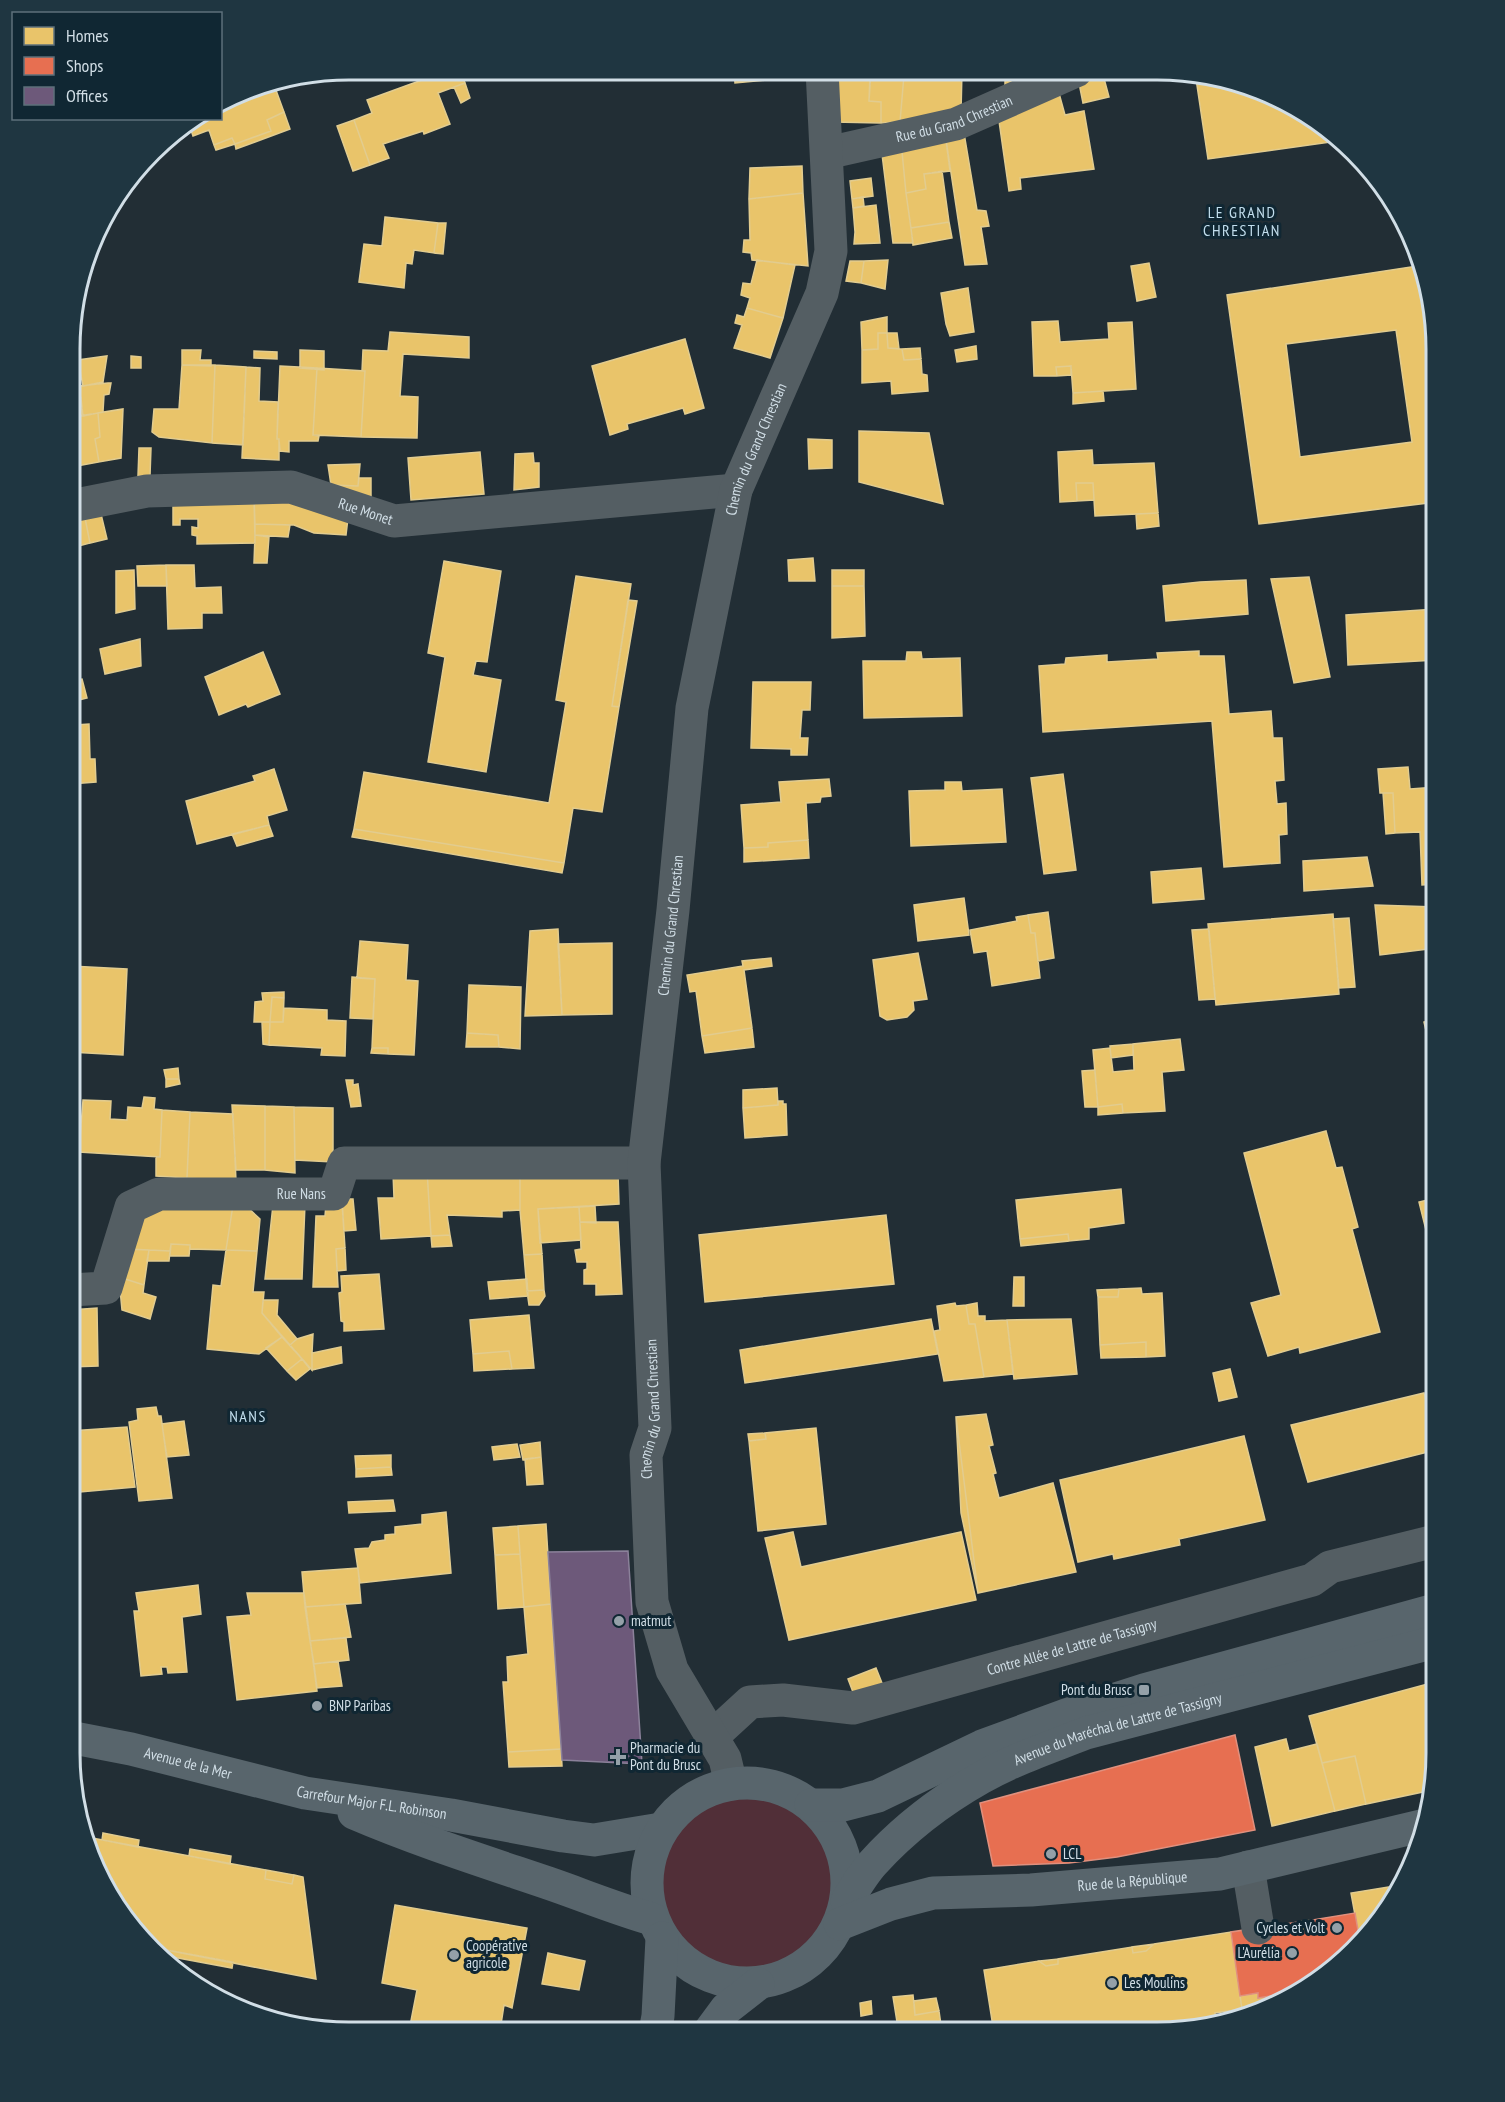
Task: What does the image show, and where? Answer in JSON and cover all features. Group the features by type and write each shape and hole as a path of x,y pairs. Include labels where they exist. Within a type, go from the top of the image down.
{"main road":[{"name":"Avenue du Maréchal de Lattre de Tassigny","path":"811,1804 843,1805 878,1796 982,1746 1066,1715 1144,1690 1426,1613"},
{"name":"Avenue du Maréchal de Lattre de Tassigny","path":"843,1913 872,1864 902,1835 940,1805 981,1778 1033,1754 1086,1733 1426,1645"},
{"name":"Avenue de la Mer","path":"80,1739 305,1792"},
{"path":"657,1928 680,1959 703,1974 730,1982 758,1984 792,1974 819,1953 843,1913 848,1876 843,1851 830,1825 811,1804 786,1790 759,1783 731,1784 710,1789 691,1799 675,1812 662,1829 649,1858 646,1889 657,1928 657,2022"},
{"name":"Carrefour Major F.L. Robinson","path":"305,1792 594,1840 662,1829"},
{"name":"Carrefour Major F.L. Robinson","path":"305,1792 386,1827 589,1897 627,1912 657,1928"},
{"name":"Rue de la République","path":"843,1913 933,1893 1031,1890 1220,1874 1415,1827"},
{"path":"716,2022 726,2009 758,1984"}],"street":[{"name":"Chemin du Grand Chrestian","path":"731,1784 725,1759 672,1670 652,1602 646,1455 655,1428 644,1163 673,909 692,708 736,490 822,293 831,250 822,80"},
{"name":"Rue du Grand Chrestian","path":"826,153 956,124 1056,80"},
{"name":"Rue Monet","path":"80,504 147,491 291,487 394,521 736,490"},
{"name":"Rue Nans","path":"80,1289 106,1288 130,1207 159,1194 334,1194 344,1163 644,1163"},
{"name":"Contre Allée de Lattre de Tassigny","path":"713,1736 750,1702 783,1700 853,1708 1312,1580 1330,1567 1426,1543"},
{"path":"1248,1867 1258,1928"}],"shaded area":[{"path":"737,1783 757,1783 785,1790 811,1805 825,1819 840,1845 847,1873 847,1893 840,1921 825,1947 811,1961 776,1979 757,1983 737,1983 709,1976 683,1961 669,1947 651,1912 647,1893 647,1873 654,1845 669,1819 683,1805 718,1787"}],"building: Homes":[{"path":"422,80 464,80 465,83 438,93 450,124 424,134 423,131 383,144 389,158 370,165 354,120 372,113 367,100"},
{"path":"735,80 766,80 735,83"},
{"path":"833,80 870,80 869,101 881,102 881,123 833,122"},
{"path":"870,80 904,80 900,122 881,123 881,102 869,101"},
{"path":"904,80 962,80 961,112 900,122"},
{"path":"1005,80 1017,80 1017,83 1005,89"},
{"path":"1078,80 1104,80 1109,97 1083,103"},
{"path":"465,83 470,98 461,103 454,87"},
{"path":"1197,83 1243,94 1275,107 1306,125 1329,142 1208,159"},
{"path":"1057,86 1065,115 1084,111 1094,169 1020,178 1021,189 1009,191 998,114"},
{"path":"276,90 284,112 267,120 271,131 235,144 232,138 214,145 209,130 193,136 191,131 207,120 222,120 222,112 230,107"},
{"path":"284,112 290,129 236,149 235,144 271,131 267,120"},
{"path":"354,120 370,165 353,171 337,126"},
{"path":"963,127 977,210 986,211 989,226 981,227 987,264 965,265 945,133"},
{"path":"945,133 950,171 924,174 926,189 906,193 901,141"},
{"path":"232,138 235,144 216,150 214,145"},
{"path":"901,141 913,243 893,243 881,146"},
{"path":"802,166 803,193 749,199 750,168"},
{"path":"942,171 949,222 911,228 906,193 926,189 924,174"},
{"path":"871,178 873,196 852,199 850,181"},
{"path":"803,193 808,266 752,260 751,253 743,252 744,240 750,240 749,199"},
{"path":"863,197 864,206 853,208 852,199"},
{"path":"876,205 880,243 854,244 853,208"},
{"path":"385,217 438,223 434,253 414,250 412,264 406,263 404,288 359,282 364,244 382,246"},
{"path":"949,222 952,238 913,245 911,228"},
{"path":"438,223 446,223 443,254 434,253"},
{"path":"757,260 795,265 783,318 747,308 750,298 741,295 743,283 751,284"},
{"path":"888,260 885,289 861,283 864,261"},
{"path":"850,261 864,261 861,283 846,281"},
{"path":"1149,263 1156,297 1137,301 1131,266"},
{"path":"1412,267 1420,296 1425,331 1426,503 1259,524 1227,295","holes":["1396,330 1412,442 1300,457 1286,344"]},
{"path":"968,288 974,332 950,336 941,293"},
{"path":"747,308 783,318 770,358 734,348 742,325 735,323 737,315 744,317"},
{"path":"887,317 887,333 878,333 878,349 862,350 861,322"},
{"path":"1058,321 1060,342 1109,339 1108,323 1132,322 1136,389 1073,393 1071,366 1056,367 1057,376 1034,376 1032,322"},
{"path":"390,332 469,337 469,358 403,354 400,396 418,397 417,438 361,437 365,371 362,371 363,350 388,351"},
{"path":"878,333 887,333 888,348 902,349 904,360 921,359 922,374 927,375 928,391 892,394 891,381 862,383 862,350 878,349"},
{"path":"887,333 897,333 899,349 888,348"},
{"path":"685,339 704,408 685,414 683,408 627,424 628,429 610,435 592,366"},
{"path":"976,346 977,359 957,362 955,350"},
{"path":"920,348 921,359 904,360 902,349"},
{"path":"182,350 201,350 200,360 211,360 211,366 182,365"},
{"path":"300,350 324,351 324,370 300,368"},
{"path":"254,351 277,352 277,359 254,358"},
{"path":"107,356 103,382 83,386 80,360"},
{"path":"131,356 141,357 141,368 131,368"},
{"path":"182,365 215,365 212,443 159,437 152,432 154,409 179,409"},
{"path":"215,365 246,367 243,445 212,443"},
{"path":"280,366 317,368 313,435 319,436 318,441 289,441 289,452 280,451 279,439 277,439"},
{"path":"1071,366 1071,375 1057,376 1056,367"},
{"path":"246,367 260,368 259,401 278,402 279,460 242,458"},
{"path":"317,368 365,371 361,437 313,435"},
{"path":"111,383 109,394 104,395 103,412 83,416 80,386"},
{"path":"1103,391 1104,401 1073,404 1073,393"},
{"path":"80,398 83,416 80,416"},
{"path":"123,409 121,458 99,462 95,439 100,437 98,413"},
{"path":"98,413 100,437 95,439 99,462 80,465 80,416"},
{"path":"859,431 929,433 943,504 859,482"},
{"path":"808,439 832,440 832,468 809,469"},
{"path":"139,448 151,448 150,476 138,476"},
{"path":"1092,450 1093,465 1154,463 1158,513 1095,516 1093,483 1076,483 1077,501 1060,502 1058,452"},
{"path":"480,452 484,494 411,500 408,458"},
{"path":"533,453 534,463 539,463 539,487 514,490 515,454"},
{"path":"360,464 358,486 331,485 328,465"},
{"path":"359,478 371,478 371,501 331,485 358,486"},
{"path":"1076,483 1093,483 1094,500 1077,501"},
{"path":"254,496 255,543 197,544 197,536 192,535 192,527 198,528 198,519 180,519 180,525 173,525 173,499"},
{"path":"254,496 295,500 348,518 346,535 314,533 294,525 255,524"},
{"path":"100,510 107,539 90,543 84,513"},
{"path":"84,513 90,543 80,546 80,514"},
{"path":"1158,513 1159,526 1137,529 1136,514"},
{"path":"255,524 290,525 288,537 255,535"},
{"path":"255,535 269,537 267,563 254,563"},
{"path":"813,558 815,581 789,581 788,560"},
{"path":"444,561 501,571 487,662 476,661 473,675 501,680 486,772 428,762 445,657 428,653"},
{"path":"166,565 167,586 138,586 137,566"},
{"path":"166,565 194,565 195,588 221,587 222,613 202,613 202,628 168,629"},
{"path":"134,570 135,609 116,613 116,571"},
{"path":"832,570 864,570 864,586 832,586"},
{"path":"576,576 631,584 612,706 619,707 602,812 573,808 564,863 354,829 364,772 549,803 566,702 556,700"},
{"path":"1309,577 1330,677 1294,683 1271,579"},
{"path":"1246,580 1248,614 1166,621 1163,586"},
{"path":"832,586 864,586 865,636 832,638"},
{"path":"628,600 637,601 619,707 612,706"},
{"path":"1426,610 1426,661 1348,665 1346,615"},
{"path":"140,639 141,666 105,674 100,649"},
{"path":"1199,651 1199,656 1224,656 1229,714 1271,711 1273,738 1282,738 1284,780 1275,781 1277,804 1286,803 1287,834 1279,835 1280,863 1224,867 1212,721 1043,732 1039,666 1065,664 1066,658 1107,655 1107,662 1158,659 1157,653"},
{"path":"263,652 280,694 248,707 246,704 219,715 205,677"},
{"path":"907,652 921,652 922,659 960,658 962,716 864,718 863,661 906,661"},
{"path":"80,679 82,679 87,698 80,700"},
{"path":"753,682 811,682 810,710 802,710 800,738 808,738 807,755 791,755 791,749 751,748"},
{"path":"89,724 90,759 95,759 96,782 80,783 80,725"},
{"path":"1408,767 1410,789 1426,788 1426,885 1422,885 1420,832 1395,833 1393,793 1380,793 1378,769"},
{"path":"274,769 287,810 267,816 269,825 197,844 186,801 255,781 253,776"},
{"path":"1063,774 1076,870 1044,874 1031,778"},
{"path":"829,779 831,796 821,797 820,802 806,803 808,840 768,843 768,847 744,848 741,805 781,802 779,782"},
{"path":"945,782 961,782 962,791 1002,789 1006,842 911,846 909,791 945,790"},
{"path":"1383,793 1393,793 1395,833 1386,834"},
{"path":"269,825 273,836 237,846 232,834"},
{"path":"354,829 564,863 562,873 352,837"},
{"path":"808,840 809,858 744,862 744,848 768,847 768,843"},
{"path":"1367,857 1373,886 1304,891 1303,861"},
{"path":"1201,868 1204,899 1153,903 1151,872"},
{"path":"964,898 969,935 918,941 914,905"},
{"path":"1375,905 1426,907 1426,949 1380,955"},
{"path":"1048,912 1054,958 1038,961 1035,933 1031,933 1028,915"},
{"path":"1333,914 1339,994 1216,1005 1208,924"},
{"path":"1028,915 1031,933 1035,933 1040,978 992,986 987,951 974,953 970,930 1017,921 1016,917"},
{"path":"1349,918 1355,987 1339,988 1333,919"},
{"path":"558,929 562,1015 525,1016 530,931"},
{"path":"1209,929 1215,999 1199,1000 1192,930"},
{"path":"360,941 408,945 406,980 418,981 414,1055 388,1054 388,1048 372,1048 375,979 357,978"},
{"path":"612,943 612,1014 562,1015 558,944"},
{"path":"918,953 927,999 913,1001 914,1010 907,1017 887,1020 880,1016 873,960"},
{"path":"771,958 772,966 744,970 752,1028 702,1036 696,991 690,992 687,975 743,966 742,961"},
{"path":"80,967 127,969 123,1055 80,1053"},
{"path":"352,977 375,979 373,1019 350,1018"},
{"path":"469,985 521,987 520,1049 499,1047 498,1035 467,1033"},
{"path":"284,992 284,998 272,997 270,1022 254,1022 255,1002 263,1001 262,993"},
{"path":"272,997 284,998 283,1022 270,1022"},
{"path":"284,1008 327,1010 327,1020 346,1021 345,1056 321,1055 322,1048 269,1045 270,1022 283,1022"},
{"path":"262,1022 270,1022 269,1045 263,1044"},
{"path":"752,1028 754,1047 705,1053 702,1036"},
{"path":"467,1033 498,1035 499,1047 466,1047"},
{"path":"1180,1039 1184,1070 1162,1072 1165,1111 1123,1113 1122,1104 1098,1107 1093,1050 1110,1048 1113,1072 1134,1070 1133,1044"},
{"path":"1133,1044 1133,1055 1111,1058 1110,1046"},
{"path":"372,1048 388,1048 388,1054 371,1053"},
{"path":"178,1068 179,1079 166,1079 164,1070"},
{"path":"1095,1070 1098,1107 1085,1107 1082,1071"},
{"path":"166,1079 179,1079 180,1084 166,1087"},
{"path":"346,1080 353,1080 353,1085 358,1084 361,1106 351,1107"},
{"path":"777,1088 778,1105 743,1108 743,1090"},
{"path":"144,1097 155,1098 154,1109 162,1110 160,1157 80,1152 83,1100 111,1101 110,1119 127,1120 128,1107 142,1108"},
{"path":"778,1101 786,1104 787,1135 745,1138 743,1108 778,1105"},
{"path":"1122,1104 1123,1113 1098,1115 1098,1107"},
{"path":"232,1105 265,1106 265,1170 236,1170"},
{"path":"265,1106 294,1107 295,1173 265,1170"},
{"path":"294,1107 333,1108 333,1162 295,1160"},
{"path":"162,1110 190,1112 187,1178 156,1176 156,1157 160,1157"},
{"path":"190,1112 233,1114 236,1181 187,1178"},
{"path":"1326,1131 1336,1168 1342,1167 1358,1227 1352,1229 1380,1332 1300,1353 1299,1347 1268,1356 1251,1303 1281,1295 1244,1153"},
{"path":"520,1168 520,1210 502,1211 502,1217 447,1215 450,1235 431,1236 427,1170"},
{"path":"520,1168 618,1174 619,1204 538,1209 542,1254 524,1255 520,1210"},
{"path":"427,1170 431,1236 381,1239 378,1198 394,1198 393,1173"},
{"path":"1121,1189 1124,1223 1089,1228 1089,1239 1069,1241 1068,1234 1020,1239 1016,1200"},
{"path":"342,1199 353,1199 356,1230 344,1231"},
{"path":"1426,1200 1426,1230 1419,1202"},
{"path":"342,1203 345,1248 336,1249 338,1287 313,1287 316,1216 325,1216 326,1204"},
{"path":"305,1204 302,1279 265,1279 273,1205"},
{"path":"233,1205 226,1250 190,1249 190,1245 171,1244 170,1251 127,1249 139,1210"},
{"path":"233,1205 246,1206 260,1219 257,1251 226,1250"},
{"path":"595,1206 596,1223 580,1222 579,1207"},
{"path":"579,1207 581,1240 540,1243 538,1209"},
{"path":"886,1215 894,1284 705,1302 699,1235"},
{"path":"580,1222 618,1222 622,1294 596,1295 596,1284 584,1284 584,1270 587,1269 587,1262 577,1262 575,1250 581,1249"},
{"path":"1068,1234 1069,1241 1021,1246 1020,1239"},
{"path":"450,1235 452,1246 432,1247 431,1236"},
{"path":"171,1244 190,1245 189,1256 170,1256"},
{"path":"345,1248 346,1270 337,1271 336,1249"},
{"path":"127,1249 149,1250 144,1285 122,1278"},
{"path":"149,1250 170,1251 169,1261 147,1261"},
{"path":"226,1250 257,1251 253,1292 264,1292 262,1313 282,1337 259,1354 207,1349 213,1285 221,1286"},
{"path":"542,1254 544,1290 527,1291 524,1255"},
{"path":"379,1274 384,1329 344,1331 339,1293 342,1292 341,1276"},
{"path":"1014,1277 1024,1277 1024,1306 1013,1306"},
{"path":"122,1278 144,1285 143,1293 156,1297 150,1319 122,1310 120,1289"},
{"path":"527,1279 528,1296 490,1299 488,1282"},
{"path":"1141,1288 1142,1294 1162,1293 1165,1356 1146,1357 1146,1342 1100,1345 1098,1297 1118,1297 1119,1289"},
{"path":"1119,1289 1118,1297 1098,1297 1097,1290"},
{"path":"544,1290 545,1296 539,1305 529,1305 527,1291"},
{"path":"263,1300 278,1300 277,1315 297,1339 290,1345 262,1313"},
{"path":"955,1303 956,1306 966,1305 969,1324 975,1324 984,1377 944,1381 934,1331 940,1330 937,1306"},
{"path":"977,1303 978,1316 985,1316 985,1321 1007,1320 1013,1374 984,1377 975,1324 969,1324 966,1305"},
{"path":"97,1308 98,1366 80,1367 80,1309"},
{"path":"529,1315 534,1368 512,1369 509,1351 473,1354 470,1320"},
{"path":"931,1319 938,1354 745,1383 740,1350"},
{"path":"1071,1319 1077,1374 1014,1379 1007,1320"},
{"path":"313,1334 312,1370 290,1345 297,1339"},
{"path":"282,1337 302,1359 287,1371 266,1348"},
{"path":"1146,1342 1146,1357 1101,1358 1100,1345"},
{"path":"341,1347 342,1363 312,1370 312,1353"},
{"path":"509,1351 512,1369 474,1371 473,1354"},
{"path":"302,1359 310,1369 296,1380 287,1371"},
{"path":"1230,1369 1237,1397 1219,1401 1213,1373"},
{"path":"1424,1393 1426,1452 1308,1482 1291,1425"},
{"path":"156,1407 158,1416 161,1416 172,1498 139,1501 129,1422 138,1420 137,1409"},
{"path":"986,1414 993,1445 989,1446 996,1473 993,1474 999,1498 1053,1483 1076,1572 978,1593 956,1417"},
{"path":"956,1417 978,1593 961,1513"},
{"path":"184,1421 189,1455 167,1457 162,1424"},
{"path":"127,1427 135,1487 80,1492 80,1430"},
{"path":"816,1428 826,1524 758,1531 749,1441 766,1439 765,1433"},
{"path":"765,1433 766,1439 749,1441 748,1434"},
{"path":"1244,1436 1265,1520 1179,1539 1180,1545 1114,1559 1113,1554 1078,1562 1060,1480"},
{"path":"540,1442 541,1457 523,1460 520,1445"},
{"path":"517,1444 520,1457 494,1460 492,1447"},
{"path":"391,1455 391,1467 356,1469 355,1456"},
{"path":"541,1457 543,1484 527,1485 525,1459"},
{"path":"391,1467 392,1475 356,1477 356,1469"},
{"path":"393,1500 395,1511 349,1513 348,1502"},
{"path":"446,1512 451,1573 360,1583 355,1549 369,1548 372,1542 385,1540 385,1535 395,1534 395,1527 422,1524 422,1515"},
{"path":"546,1524 551,1604 524,1607 518,1526"},
{"path":"518,1526 520,1554 495,1555 493,1528"},
{"path":"793,1532 801,1567 961,1532 976,1600 789,1640 765,1538"},
{"path":"520,1554 524,1607 498,1609 495,1555"},
{"path":"358,1568 361,1603 305,1607 302,1572"},
{"path":"198,1585 201,1614 182,1617 187,1672 168,1673 167,1667 161,1667 162,1674 141,1676 134,1611 139,1611 136,1593"},
{"path":"247,1593 304,1593 317,1691 237,1700 227,1617 251,1615"},
{"path":"345,1604 351,1637 310,1641 305,1607"},
{"path":"551,1604 561,1749 508,1752 503,1682 508,1682 507,1657 528,1654 524,1607"},
{"path":"346,1638 349,1660 314,1664 310,1641"},
{"path":"338,1661 342,1686 317,1688 314,1664"},
{"path":"876,1668 884,1688 856,1700 848,1679"},
{"path":"1426,1684 1426,1753 1422,1792 1366,1804 1355,1756 1322,1763 1309,1716"},
{"path":"1286,1739 1289,1751 1317,1744 1335,1811 1272,1826 1255,1747"},
{"path":"561,1749 562,1766 509,1767 508,1752"},
{"path":"1355,1756 1366,1804 1335,1811 1322,1763"},
{"path":"103,1833 139,1840 138,1847 102,1840"},
{"path":"93,1838 266,1870 265,1879 292,1884 294,1875 303,1877 316,1979 164,1950 146,1931 125,1903 107,1872"},
{"path":"190,1849 231,1856 230,1864 189,1856"},
{"path":"266,1870 294,1875 292,1884 265,1879"},
{"path":"1390,1887 1358,1932 1351,1893"},
{"name":"Coopérative agricole","path":"395,1905 527,1928 512,2008 504,2005 501,2022 411,2022 417,1990 382,1983"},
{"path":"1312,1920 1314,1930 1300,1931 1298,1922"},
{"name":"Les Moulins","path":"1231,1932 1242,2008 1215,2013 1215,2015 1209,2017 1174,2022 992,2022 984,1970 1039,1961 1046,1966 1058,1964 1058,1959 1132,1947 1133,1953 1146,1951 1154,1944"},
{"path":"1154,1944 1146,1951 1133,1953 1132,1947"},
{"path":"164,1949 233,1962 232,1968 172,1957"},
{"path":"548,1953 585,1961 579,1990 542,1984"},
{"path":"1058,1959 1058,1964 1046,1966 1039,1961"},
{"path":"1258,1993 1258,1998 1274,1995 1242,2008 1240,1996"},
{"path":"913,1995 915,2015 939,2011 941,2022 897,2022 893,1997"},
{"path":"936,1998 939,2011 915,2015 914,2001"},
{"path":"871,2001 872,2014 861,2016 860,2003"}],"building: Shops":[{"path":"1235,1735 1255,1830 1117,1857 1069,1863 993,1866 980,1803"},
{"name":"L'Aurélia","path":"1355,1913 1358,1932 1320,1967 1275,1995 1258,1998 1258,1993 1240,1996 1231,1932 1298,1922 1300,1931 1314,1930 1312,1920"}],"building: Offices":[{"path":"628,1551 642,1764 562,1760 548,1552"}],"place":[{"name":"matmut","path":"619,1621"},
{"name":"Pont du Brusc","path":"1144,1690"},
{"name":"BNP Paribas","path":"317,1706"},
{"name":"Pharmacie du Pont du Brusc","path":"618,1757"},
{"name":"LCL","path":"1051,1854"},
{"name":"Cycles et Volt","path":"1337,1928"},
{"name":"L'Aurélia","path":"1292,1953"},
{"name":"Coopérative agricole","path":"454,1955"},
{"name":"Les Moulins","path":"1112,1983"}],"district":[{"name":"LE GRAND CHRESTIAN","path":"1242,221"},
{"name":"NANS","path":"248,1416"}]}
